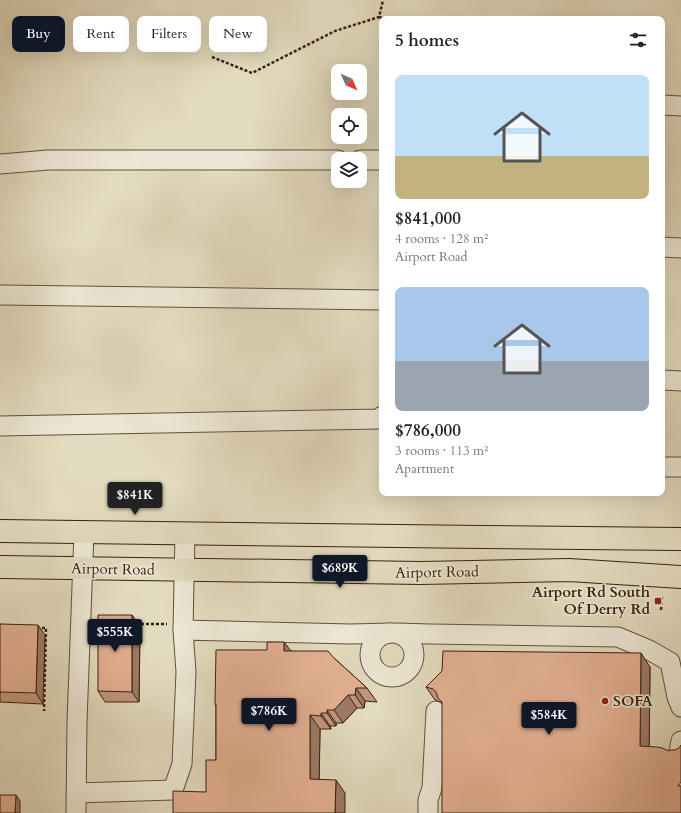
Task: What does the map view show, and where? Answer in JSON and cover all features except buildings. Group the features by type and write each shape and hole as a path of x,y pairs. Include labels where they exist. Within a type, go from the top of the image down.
{"main road":[{"path":"0,531 681,539"},
{"name":"Airport Road","path":"0,567 421,573 569,570 681,577"}],"lane":[{"path":"665,105 681,106"},
{"path":"0,164 56,160 331,160"},
{"path":"367,160 379,160"},
{"path":"665,247 681,248"},
{"path":"0,296 379,300"},
{"path":"665,380 681,381"},
{"path":"0,426 379,419"},
{"path":"665,467 681,467"},
{"path":"76,813 77,722 84,532"},
{"path":"76,793 173,790 182,764 186,672 183,627 185,534"},
{"path":"183,627 351,634 394,633 618,636 649,650 670,662 677,697 681,707"},
{"path":"428,813 428,800 432,788 436,711"},
{"path":"681,741 679,751 681,753"}],"path":[{"path":"379,16 383,0"},
{"path":"212,57 252,73 335,31 379,17"},
{"path":"661,610 662,596"},
{"path":"136,624 183,627"},
{"path":"31,628 46,628 44,711"}],"place":[{"name":"Airport Rd South Of Derry Rd","path":"658,601"},
{"name":"SOFA","path":"605,701"}]}
